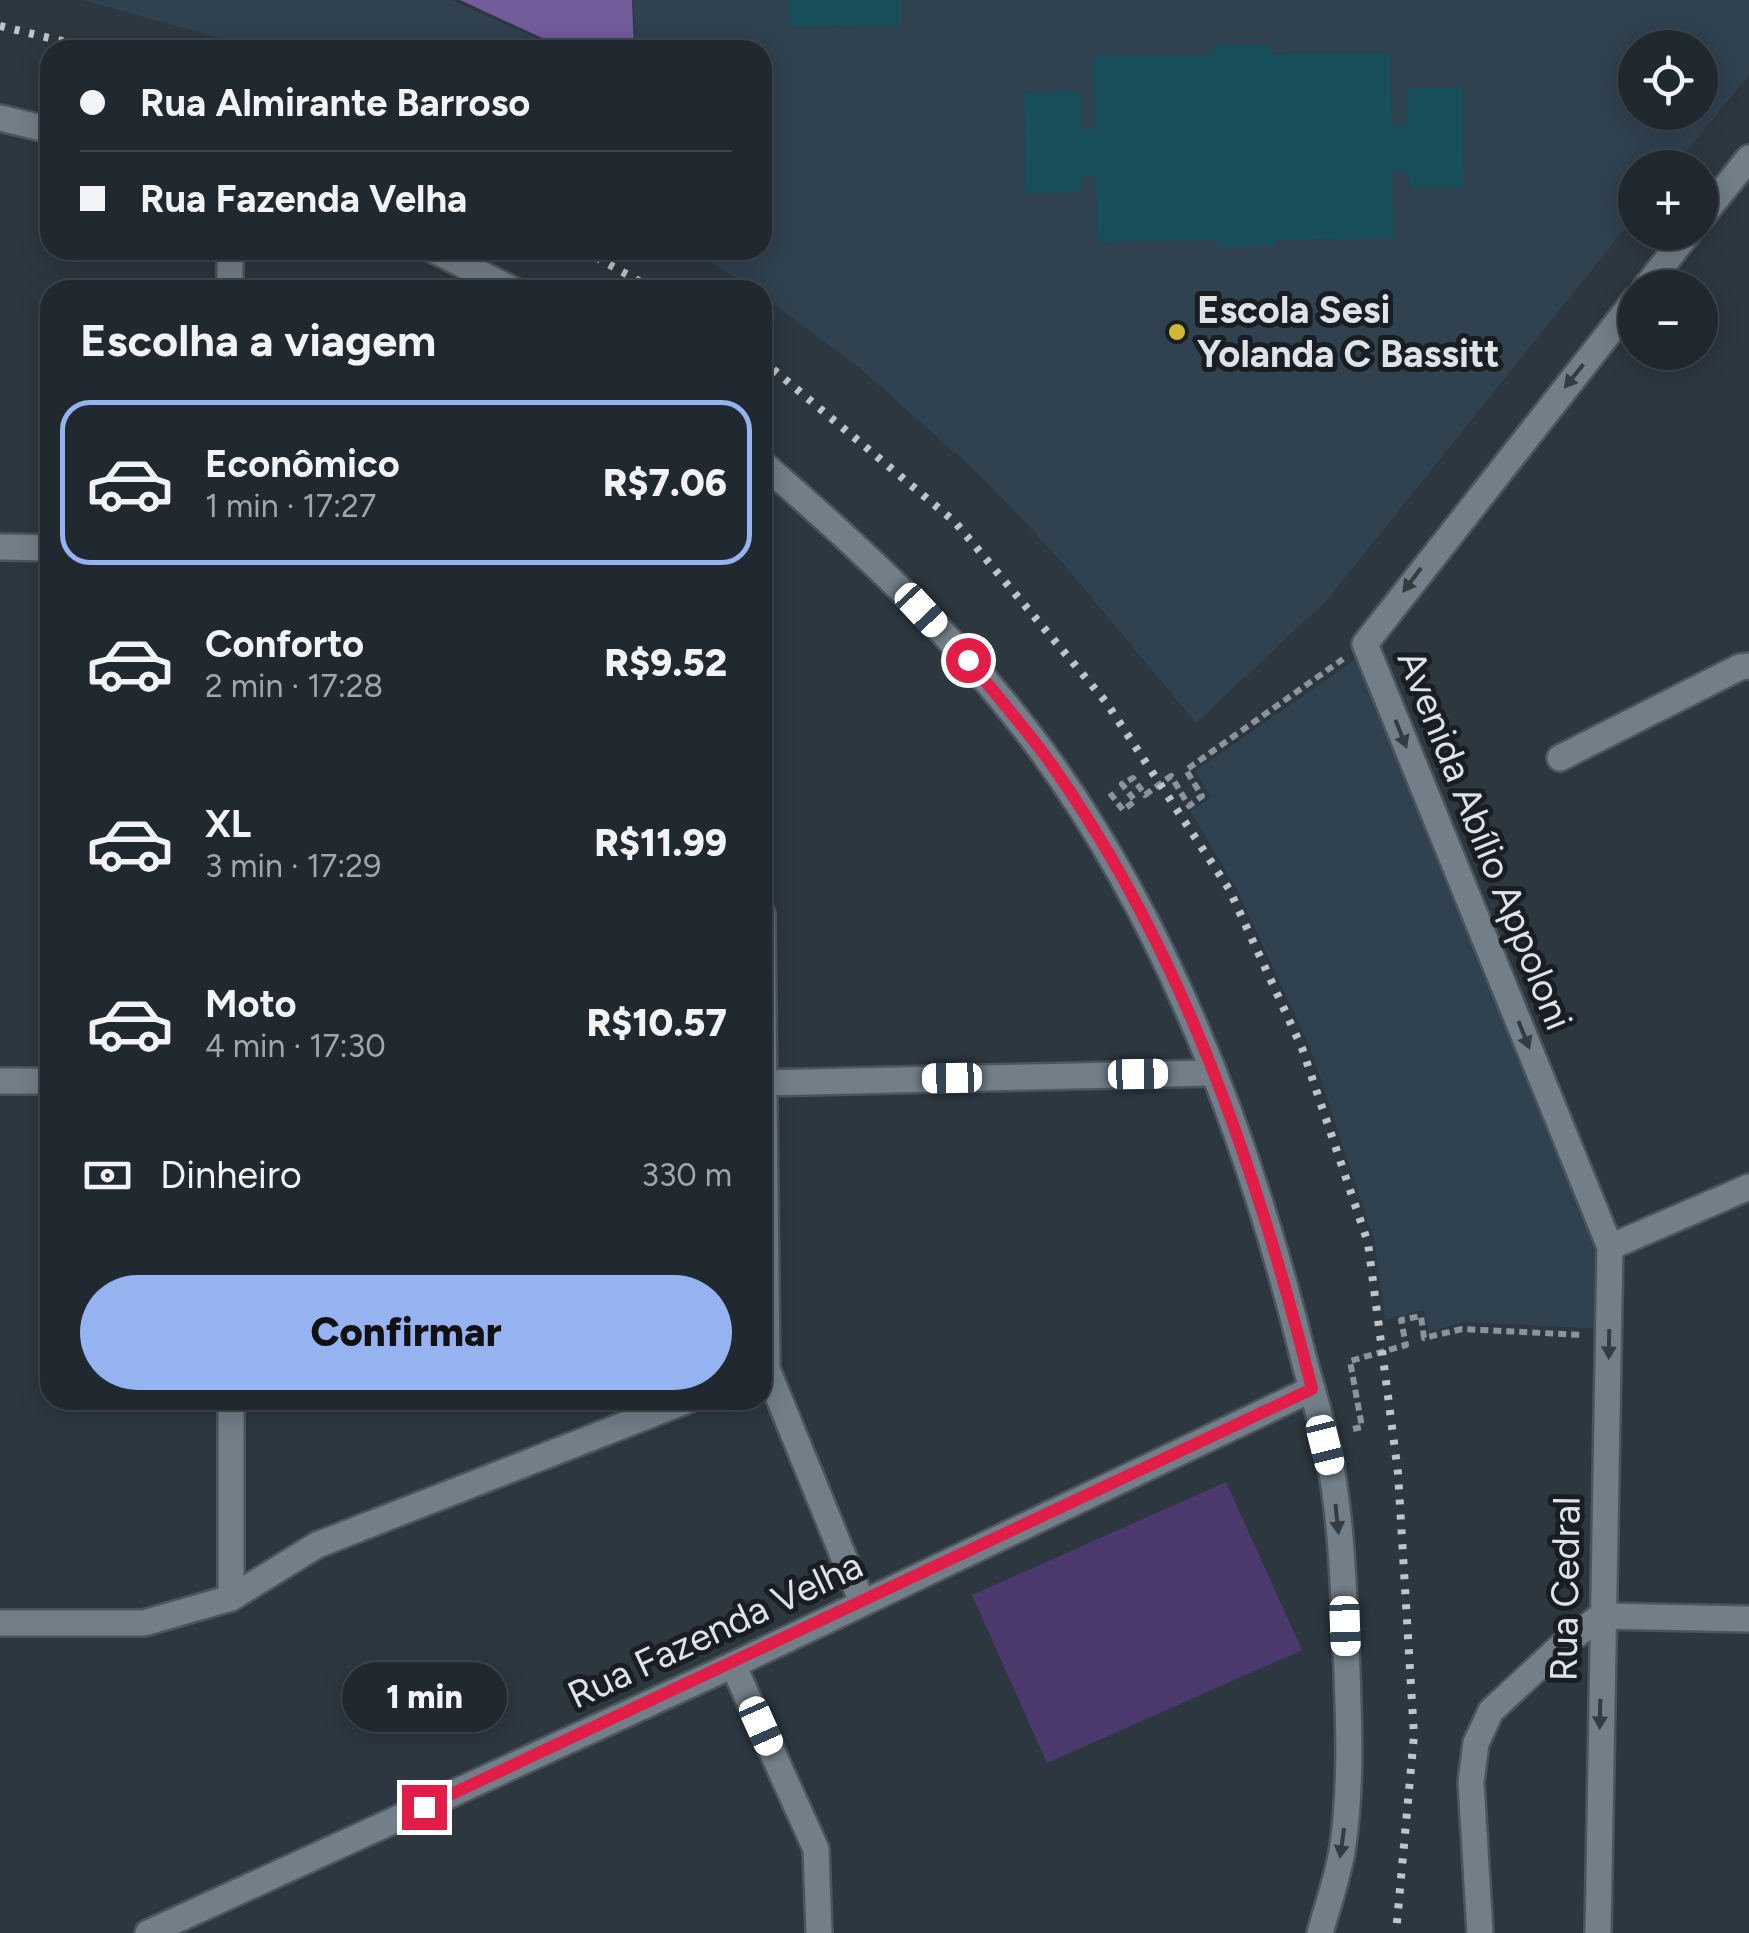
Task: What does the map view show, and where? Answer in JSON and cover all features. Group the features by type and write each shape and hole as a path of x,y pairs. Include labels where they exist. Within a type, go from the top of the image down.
{"street":[{"path":"0,118 40,128"},
{"path":"1718,197 1749,158"},
{"path":"1659,270 1675,250"},
{"path":"454,260 493,280"},
{"name":"Avenida Abílio Appoloni","path":"1610,1247 1365,644 1618,322"},
{"path":"772,472 874,560 968,660 1044,754 1103,846 1164,958 1212,1072 1276,1248 1332,1473 1344,1588 1349,1738 1343,1846 1320,1933"},
{"path":"0,547 40,548"},
{"path":"1560,758 1740,667 1749,666"},
{"path":"772,1083 1212,1072"},
{"path":"0,1081 40,1081"},
{"path":"1610,1247 1749,1187"},
{"name":"Rua Cedral","path":"1598,1933 1610,1247"},
{"path":"772,1387 862,1602"},
{"name":"Rua Fazenda Velha","path":"148,1933 733,1664 1312,1389"},
{"path":"231,1410 232,1598"},
{"path":"0,1623 144,1623 232,1598 318,1544 662,1410"},
{"path":"1480,1933 1471,1782 1476,1743 1491,1711 1559,1648 1602,1616 1749,1620"},
{"path":"733,1664 816,1848 819,1933"}],"path":[{"path":"1102,780 1123,810 1135,801 1122,784 1133,778 1145,795 1171,776 1189,806 1202,796 1186,770 1365,644"},
{"path":"1346,1430 1362,1427 1350,1362 1406,1345 1401,1320 1420,1316 1424,1338 1462,1329 1609,1336"}],"shaded area":[{"path":"82,0 452,0 542,40 227,40"},
{"path":"460,0 632,0 634,40 546,40"},
{"name":"Escola Sesi Yolanda C Bassitt","path":"633,0 1749,0 1749,75 1718,113 1718,30 1618,30 1618,130 1704,130 1688,150 1618,150 1618,237 1327,600 1196,723 1061,561 984,479 861,369 772,303 772,280 739,280 708,260 772,260 772,40 635,40"},
{"path":"1362,655 1605,1248 1603,1329 1464,1322 1429,1332 1423,1310 1385,1320 1374,1240 1310,1047 1236,888 1190,811 1211,798 1195,771"},
{"path":"1226,1482 1302,1650 1047,1763 972,1595"}],"building":[{"path":"789,0 901,0 901,25 790,27"},
{"path":"1214,45 1272,45 1272,54 1390,53 1392,125 1407,125 1407,88 1462,88 1464,188 1410,188 1409,172 1393,172 1394,238 1276,240 1276,246 1218,247 1218,240 1097,242 1096,177 1081,177 1081,192 1025,193 1024,93 1080,91 1081,130 1095,129 1093,56 1214,55"}],"railway":[{"path":"0,26 58,40"},
{"path":"601,260 637,280"},
{"path":"772,368 955,522 1106,702 1229,889 1302,1048 1368,1243 1398,1473 1414,1735 1396,1933"}],"place":[{"name":"Escola Sesi Yolanda C Bassitt","path":"1177,332"}],"route":[{"path":"424,1807 1312,1389 1276,1248 1212,1072 1164,958 1103,846 1044,754 968,660"}]}
